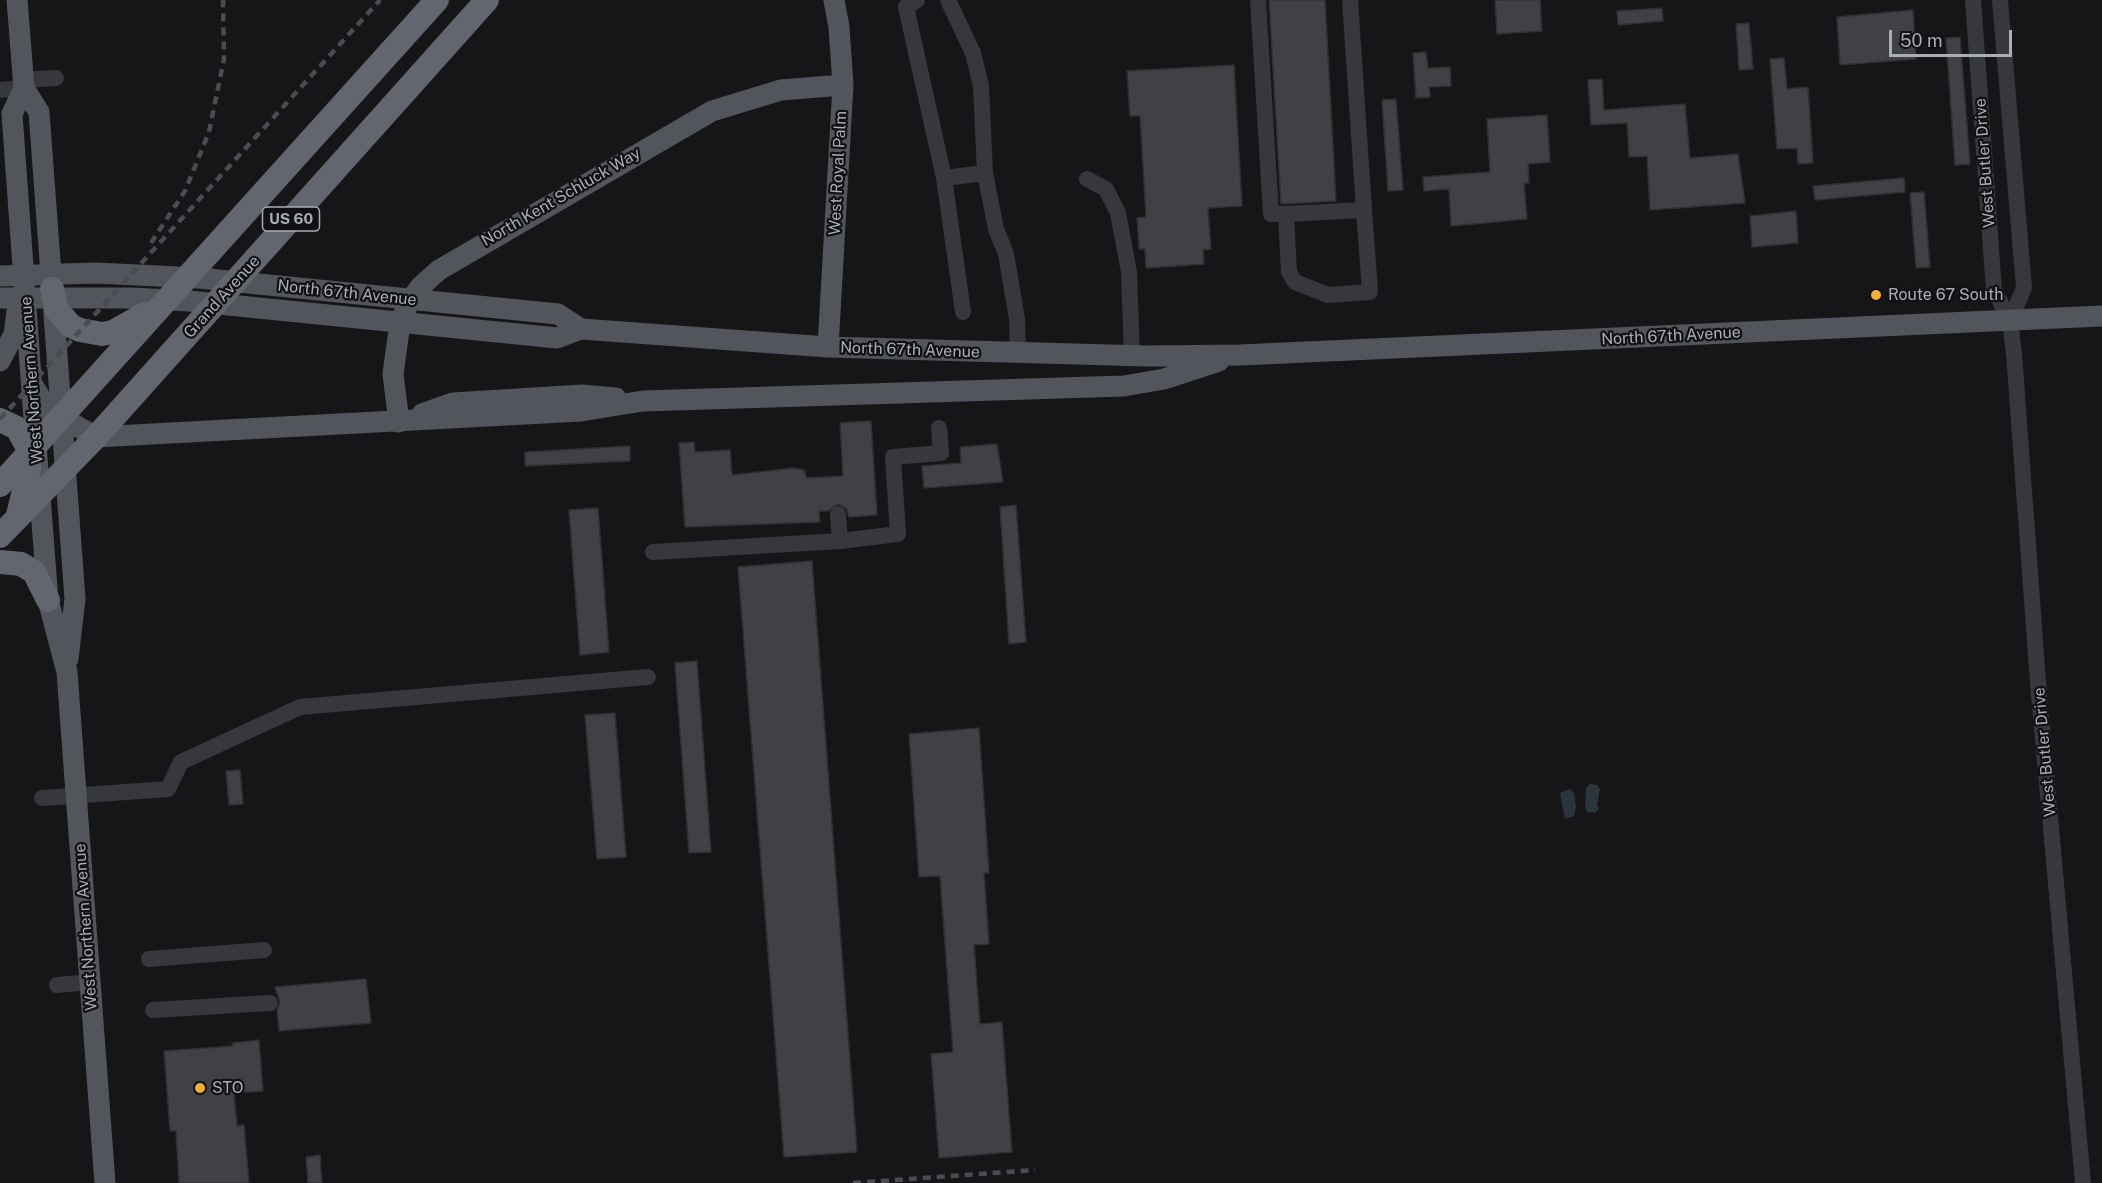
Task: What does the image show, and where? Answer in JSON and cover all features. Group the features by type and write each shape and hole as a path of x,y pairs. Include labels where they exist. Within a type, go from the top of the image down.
{"highway":[{"name":"US 60","path":"0,485 62,419 437,0"},
{"name":"Grand Avenue","path":"0,536 96,437 487,0"},
{"path":"52,289 57,310 71,326 102,334 113,332 132,323 181,284"},
{"path":"0,420 17,428 33,450 18,517"},
{"path":"0,562 21,564 34,572 48,600"}],"main road":[{"name":"West Northern Avenue","path":"17,0 23,84 12,114 32,384 33,450 40,494 48,600 67,672"},
{"name":"West Royal Palm","path":"828,347 843,85 839,27 834,0"},
{"name":"West Northern Avenue","path":"23,84 39,112 66,469 75,598 67,672 105,1183"},
{"name":"North Kent Schluck Way","path":"399,422 393,374 400,323 408,304 421,286 439,270 712,111 782,90 843,85"},
{"path":"0,362 14,334 22,253"},
{"name":"North 67th Avenue","path":"0,276 96,273 200,278 558,314 581,329"},
{"name":"North 67th Avenue","path":"0,298 131,298 189,301 557,338 581,329 828,347 1132,356 1240,355 2102,316"},
{"name":"North 67th Avenue","path":"96,437 582,411 643,400 899,392 938,394 1124,386 1164,379 1240,355"},
{"path":"32,384 48,410 96,437"},
{"path":"0,420 62,419"}],"street":[{"path":"917,0 906,7 944,178 963,312"},
{"path":"948,0 973,52 981,86 985,173 996,229 1006,255 1017,319 1018,353"},
{"path":"1258,0 1271,214 1364,210"},
{"path":"1286,214 1289,272 1295,282 1328,295 1370,291 1350,0"},
{"name":"West Butler Drive","path":"1973,0 1994,290 2010,321 2083,1183"},
{"name":"West Butler Drive","path":"2000,0 2024,288 2010,321"},
{"path":"0,90 56,78"},
{"path":"944,178 985,173"},
{"path":"1087,179 1106,189 1118,213 1129,272 1132,356"},
{"path":"653,552 840,541 898,534 893,457 941,453 939,428"},
{"path":"838,514 840,541"},
{"path":"42,798 168,789 181,762 300,707 648,677"},
{"path":"149,958 264,950"},
{"path":"57,985 91,982"},
{"path":"153,1010 270,1003"}],"shaded area":[{"path":"1590,784 1597,785 1600,789 1597,805 1599,809 1595,813 1587,812 1585,805 1586,788"},
{"path":"1570,789 1574,793 1576,807 1574,816 1565,819 1560,793"}],"building":[{"path":"1269,0 1325,0 1336,201 1281,204"},
{"path":"1495,0 1540,0 1542,31 1497,34"},
{"path":"1662,8 1663,21 1618,25 1617,11"},
{"path":"1913,10 1916,59 1840,65 1837,17"},
{"path":"1749,23 1753,69 1739,70 1736,24"},
{"path":"1960,37 1970,164 1955,165 1946,38"},
{"path":"1426,52 1428,68 1450,67 1451,86 1429,87 1430,97 1416,98 1413,53"},
{"path":"1784,58 1787,89 1808,87 1813,163 1798,164 1797,148 1777,149 1770,59"},
{"path":"1234,65 1242,206 1208,208 1211,249 1203,250 1204,264 1146,268 1145,249 1139,249 1137,218 1146,217 1140,116 1130,116 1127,71"},
{"path":"1602,79 1604,110 1685,104 1690,158 1738,154 1745,203 1650,210 1647,156 1629,157 1627,123 1591,125 1588,80"},
{"path":"1396,99 1403,190 1388,191 1382,100"},
{"path":"1547,115 1550,162 1528,164 1529,183 1524,183 1527,219 1451,226 1449,189 1424,191 1423,177 1490,172 1487,119"},
{"path":"1904,178 1905,192 1815,200 1813,186"},
{"path":"1924,192 1930,267 1916,268 1910,193"},
{"path":"1796,211 1798,243 1752,247 1750,216"},
{"path":"871,421 877,515 849,517 846,508 838,504 828,511 819,511 820,522 685,527 679,443 694,442 695,452 730,450 732,475 794,468 804,470 807,478 843,476 840,423"},
{"path":"997,444 1003,482 924,488 922,466 961,463 960,447"},
{"path":"630,446 630,461 525,466 525,452"},
{"path":"1016,505 1026,642 1009,644 1000,507"},
{"path":"598,508 609,652 580,655 569,510"},
{"path":"812,561 857,1152 784,1157 738,567"},
{"path":"697,661 711,852 689,853 675,663"},
{"path":"615,713 626,857 597,859 585,715"},
{"path":"979,728 989,873 984,873 989,944 974,945 980,1024 1002,1022 1012,1152 939,1158 931,1054 953,1052 940,876 919,877 909,734"},
{"path":"240,770 243,804 229,805 226,771"},
{"path":"366,979 371,1023 279,1031 277,1010 280,1002 275,987"},
{"name":"STO","path":"259,1040 263,1091 234,1093 237,1126 244,1125 249,1183 179,1183 176,1131 170,1131 164,1051 233,1046 232,1043"},
{"path":"320,1155 322,1183 308,1183 306,1157"}],"railway":[{"path":"151,243 185,191 209,132 224,59 223,0"},
{"path":"0,419 380,0"},
{"path":"853,1183 1035,1170"}],"place":[{"name":"Route 67 South","path":"1876,295"},
{"name":"STO","path":"200,1088"}]}
